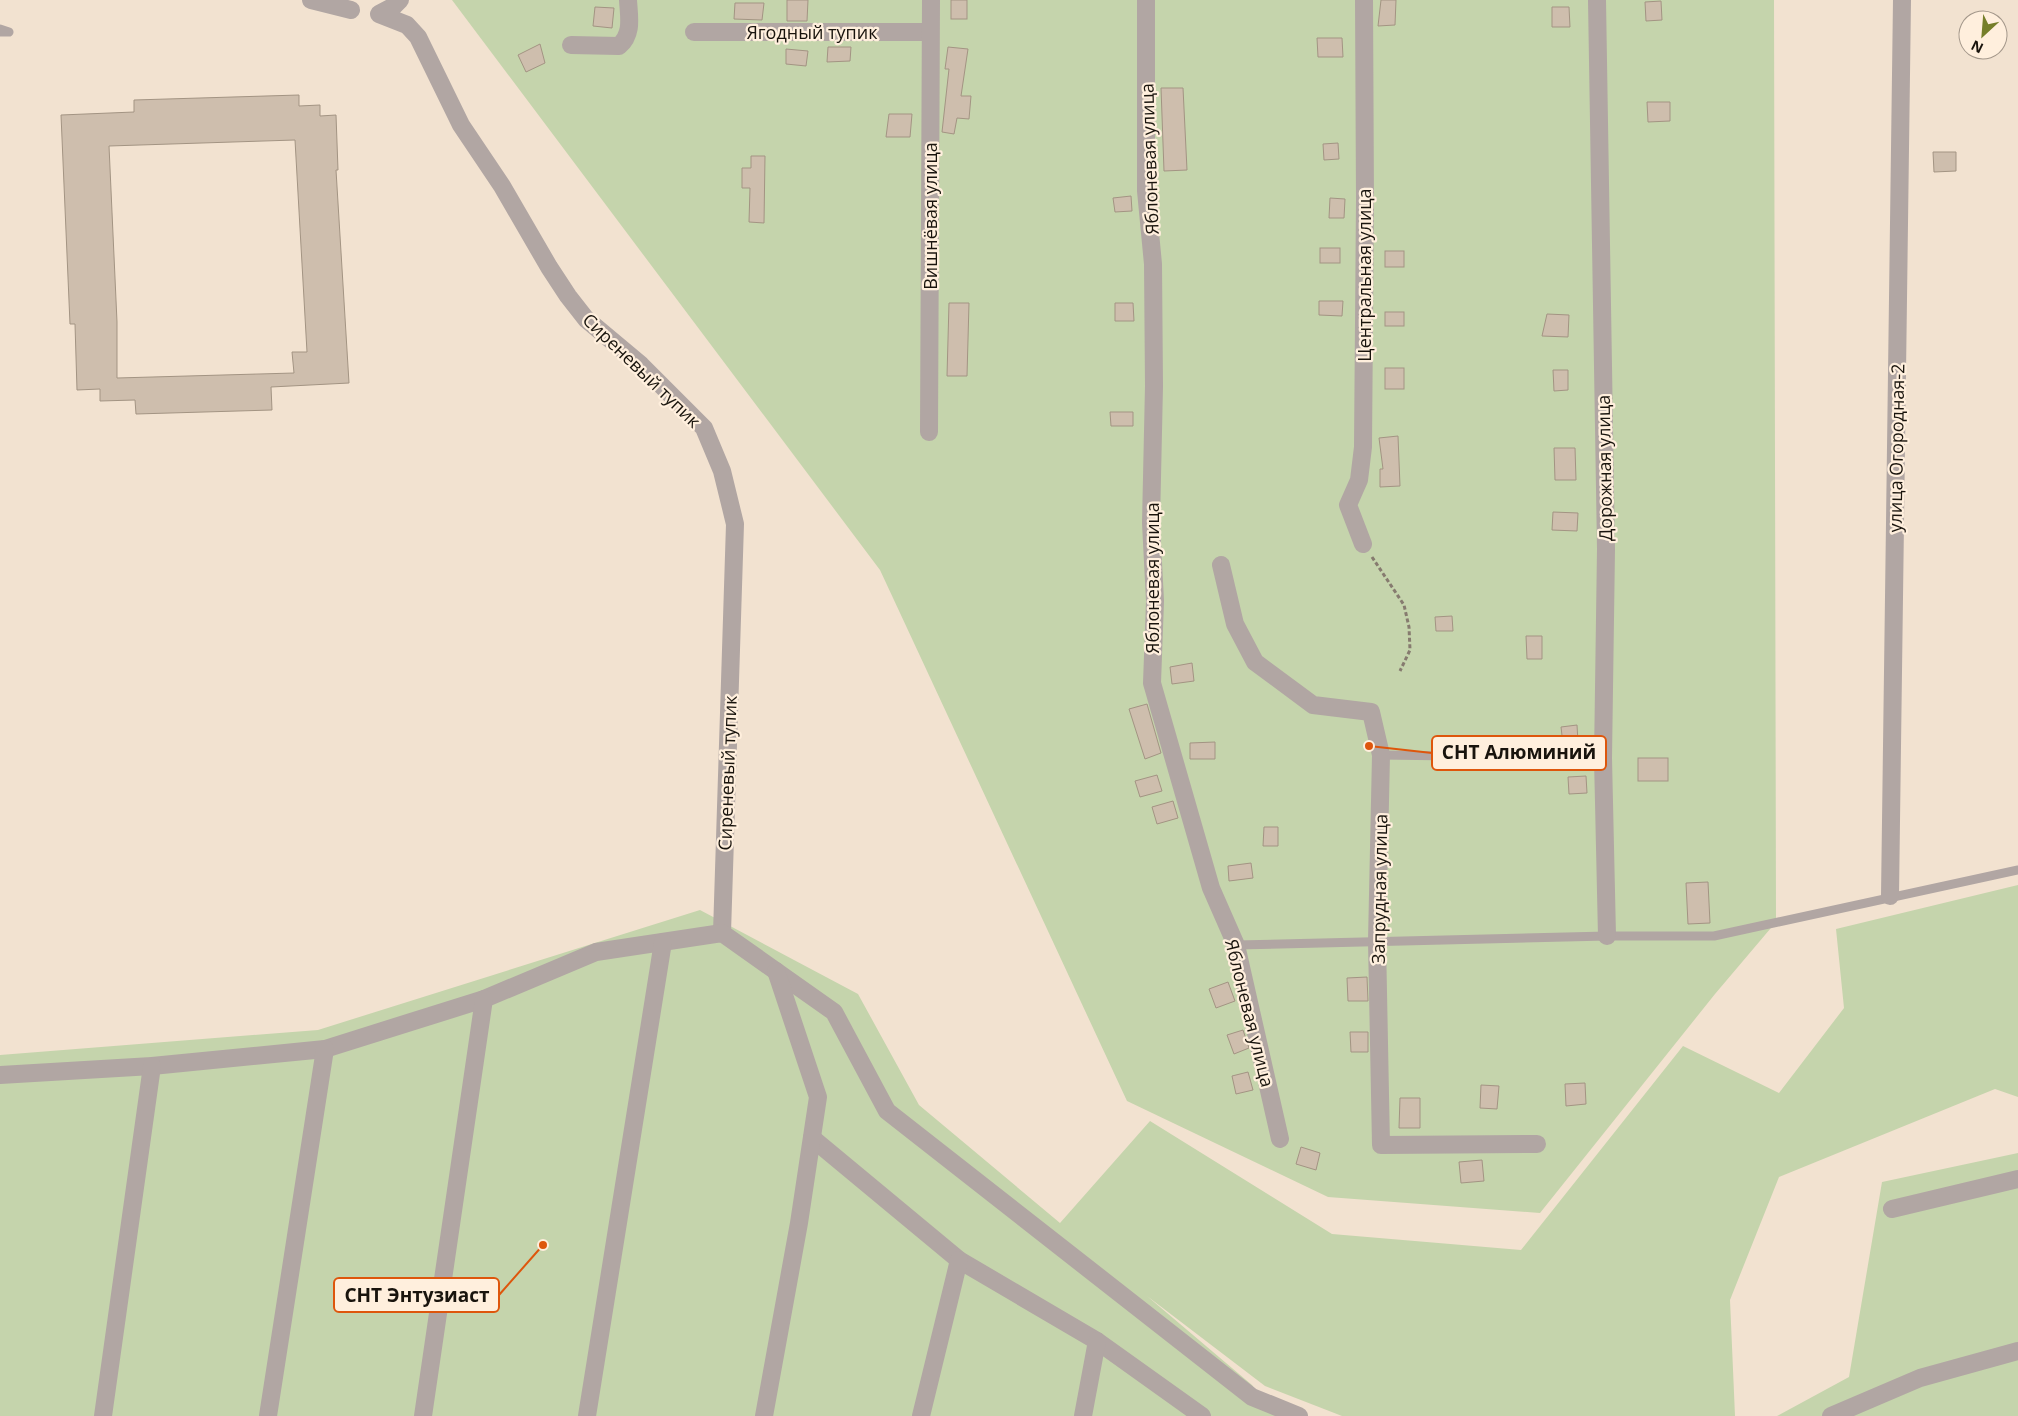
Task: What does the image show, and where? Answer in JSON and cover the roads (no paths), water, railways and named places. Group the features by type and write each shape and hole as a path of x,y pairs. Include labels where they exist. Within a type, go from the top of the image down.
{"street":[{"path":"311,0 351,10"},
{"name":"Сиреневый тупик","path":"400,0 394,6 379,14 407,25 418,37 461,125 502,186 568,296 586,319 641,366 704,428 722,470 735,524 722,933"},
{"path":"571,45 620,46 628,37 628,0"},
{"name":"Вишнёвая улица","path":"929,432 931,0"},
{"name":"Яблоневая улица","path":"1146,0 1146,191 1154,264 1151,523 1155,602 1152,683 1211,888 1236,945 1280,1138"},
{"name":"Центральная улица","path":"1363,544 1348,505 1359,480 1363,448 1364,0"},
{"name":"Дорожная улица","path":"1597,0 1606,549 1603,758 1607,936"},
{"name":"улица Огородная-2","path":"1890,896 1902,0"},
{"name":"Ягодный тупик","path":"694,32 930,32"},
{"name":"Запрудная улица","path":"1221,566 1235,624 1255,662 1313,705 1371,712 1381,754 1377,941 1381,1145 1537,1144"},
{"path":"0,1075 152,1066 325,1049 484,999 596,952 722,933 834,1012 887,1111 1252,1398 1299,1416"},
{"path":"587,1416 663,942"},
{"path":"764,1416 799,1223 818,1097 776,971"},
{"path":"423,1416 484,999"},
{"path":"268,1416 325,1049"},
{"path":"103,1416 152,1066"},
{"path":"812,1138 959,1260 1097,1341 1202,1416"},
{"path":"1892,1209 2018,1179"},
{"path":"921,1416 959,1260"},
{"path":"1083,1416 1097,1341"},
{"path":"1831,1416 1920,1378 2018,1351"}],"lane":[{"path":"1381,754 1603,758"},
{"path":"1236,945 1607,936 1714,936 1890,896 2018,870"}],"place":[{"name":"СНТ Алюминий","path":"1369,746"},
{"name":"СНТ Энтузиаст","path":"543,1245"}]}
